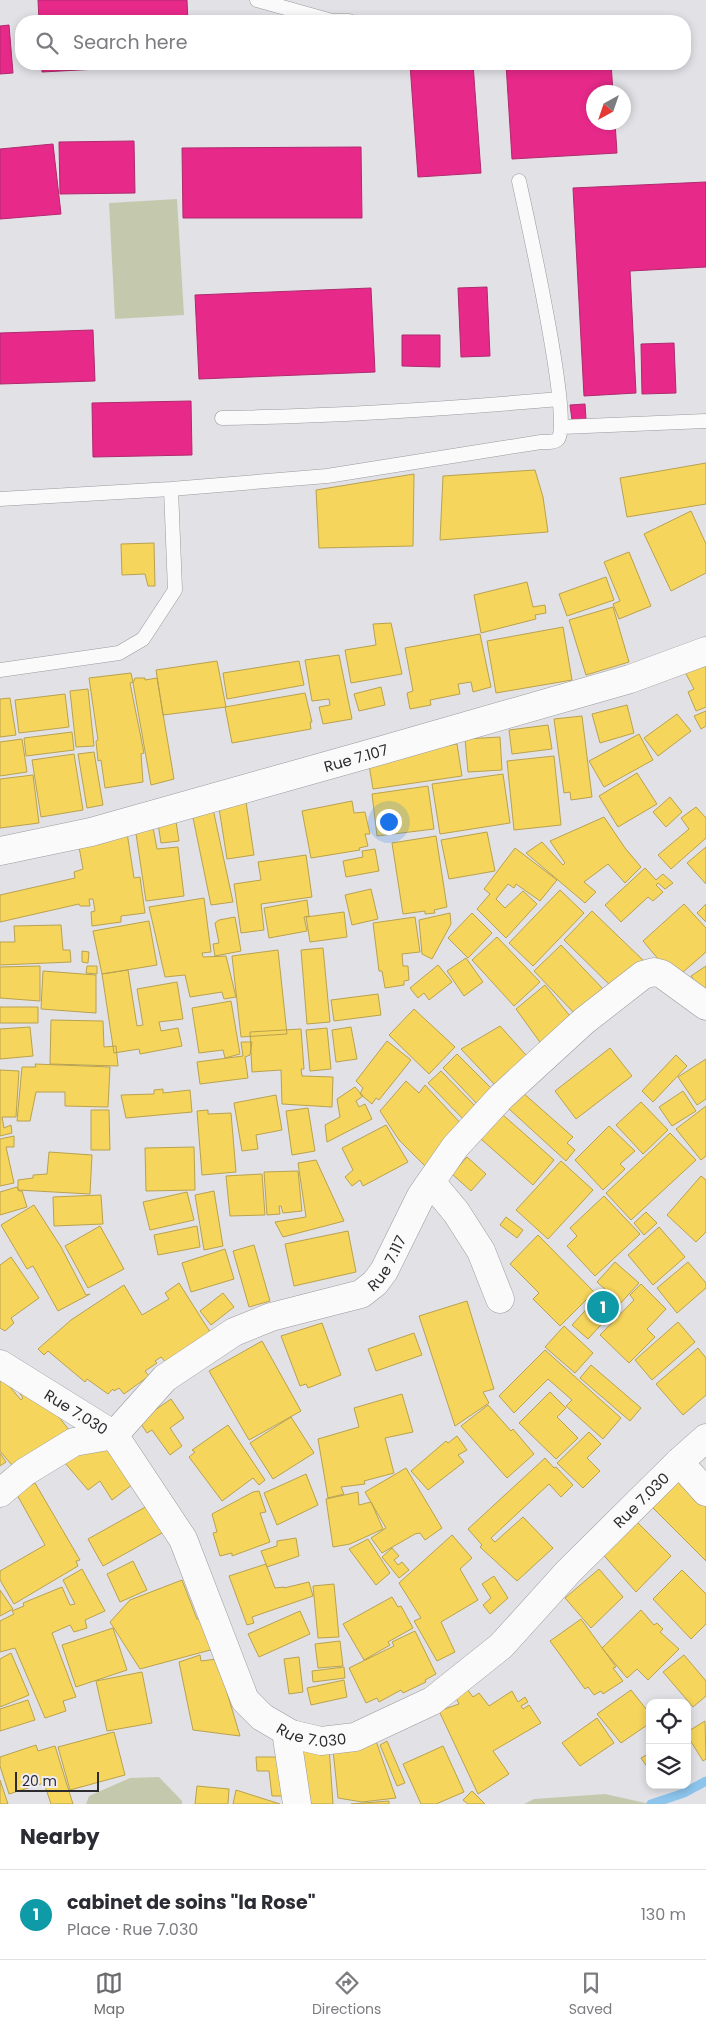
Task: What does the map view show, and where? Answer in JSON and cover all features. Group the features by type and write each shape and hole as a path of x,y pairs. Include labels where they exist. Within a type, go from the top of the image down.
{"street":[{"name":"Rue 7.107","path":"0,851 91,832 378,751 630,679 706,651"},
{"name":"Rue 7.117","path":"114,1435 165,1378 234,1332 270,1318 361,1294 375,1283 384,1271 421,1196 455,1147 501,1097 584,1021 642,974 654,972 662,974 706,1006"},
{"path":"431,1182 456,1212 481,1250 500,1298"},
{"name":"Rue 7.030","path":"0,1364 114,1435 183,1539 245,1700 262,1717 291,1734 321,1741 355,1737 432,1701 501,1646 568,1572 679,1462 706,1438"},
{"path":"0,1493 25,1472 74,1442 114,1435"},
{"path":"679,1462 706,1492"},
{"path":"291,1734 287,1738 297,1804"}],"lane":[{"path":"256,0 310,15"},
{"path":"0,500 171,489 327,476 540,442 554,442 559,438 562,427 559,399 544,298 519,181"},
{"path":"222,418 329,416 559,399"},
{"path":"562,427 706,421"},
{"path":"0,670 119,653 143,640 175,590 171,489"}],"green space":[{"path":"177,199 184,315 115,319 109,203"},
{"path":"159,1777 182,1801 182,1804 86,1804 89,1796 130,1778"},
{"path":"605,1794 650,1804 524,1804 534,1799"}],"building: Homes":[{"path":"706,463 706,504 627,517 620,478"},
{"path":"535,470 543,497 548,532 440,540 443,476"},
{"path":"414,474 413,546 319,548 316,490"},
{"path":"691,511 706,544 706,573 671,591 644,534"},
{"path":"154,543 155,586 148,586 145,574 122,575 121,544"},
{"path":"629,552 651,606 619,619 613,604 620,601 604,562"},
{"path":"606,577 614,600 567,616 559,594"},
{"path":"527,582 533,607 545,605 546,613 535,615 536,619 481,633 474,595"},
{"path":"613,607 629,662 586,675 569,620"},
{"path":"391,623 402,674 351,683 345,650 376,645 373,624"},
{"path":"563,627 572,680 496,693 487,641"},
{"path":"480,634 491,687 473,692 471,682 458,684 460,694 430,700 431,705 410,709 407,693 413,691 405,648"},
{"path":"339,655 352,719 323,724 319,707 330,705 329,699 312,701 305,660"},
{"path":"217,661 226,707 163,715 156,670"},
{"path":"299,661 304,685 227,699 223,673"},
{"path":"706,663 706,707 696,711 688,692 694,689 685,672"},
{"path":"131,673 133,682 130,683 144,753 141,754 143,782 105,788 101,760 98,761 96,741 98,740 89,678"},
{"path":"135,678 145,678 145,680 157,678 174,779 151,785 133,683"},
{"path":"381,687 385,705 359,711 354,694"},
{"path":"88,689 94,746 76,747 70,691"},
{"path":"305,693 312,722 310,722 311,729 232,743 225,707"},
{"path":"65,694 69,727 19,733 15,700"},
{"path":"10,698 16,735 0,737 0,699"},
{"path":"627,705 634,733 600,743 592,714"},
{"path":"706,711 706,726 701,729 694,716"},
{"path":"677,714 691,731 658,756 644,738"},
{"path":"582,716 592,797 571,800 570,792 564,793 554,719"},
{"path":"548,725 552,749 512,754 509,730"},
{"path":"72,732 74,750 26,756 24,738"},
{"path":"639,734 653,760 604,787 589,761"},
{"path":"500,737 502,770 468,772 465,739"},
{"path":"22,739 27,772 0,776 0,742"},
{"path":"457,744 462,776 373,789 368,759"},
{"path":"94,752 103,805 87,808 78,754"},
{"path":"74,754 83,810 41,817 32,760"},
{"path":"554,756 561,825 514,830 507,761"},
{"path":"637,773 657,804 618,827 599,796"},
{"path":"503,774 510,823 440,834 432,784"},
{"path":"33,775 39,823 0,828 0,779"},
{"path":"428,786 434,829 377,836 372,794"},
{"path":"670,797 682,812 666,827 653,812"},
{"path":"352,801 354,813 365,812 370,834 365,834 368,846 359,848 360,850 311,858 302,811"},
{"path":"246,802 254,855 227,859 219,808"},
{"path":"696,807 706,818 706,838 671,869 658,855 689,829 681,818"},
{"path":"213,809 233,902 211,905 192,813"},
{"path":"175,815 179,841 161,843 157,817"},
{"path":"604,817 625,848 641,867 625,883 608,864 584,882 596,892 585,903 526,853 542,842 563,865 565,863 550,841"},
{"path":"152,822 157,849 178,847 184,896 146,901 135,827"},
{"path":"126,826 134,878 140,877 145,913 121,916 121,922 92,926 91,912 95,911 93,899 89,899 90,906 80,906 79,904 0,922 0,895 75,878 74,872 83,869 78,841"},
{"path":"487,832 495,871 449,879 441,840"},
{"path":"436,836 447,907 434,910 435,913 425,914 425,911 403,914 392,843"},
{"path":"706,847 706,884 687,863"},
{"path":"515,848 557,880 540,901 516,884 514,888 508,884 496,899 505,908 523,891 537,904 506,938 477,909 490,894 484,889"},
{"path":"375,849 379,871 346,877 343,861 363,857 362,851"},
{"path":"306,855 312,897 261,904 264,930 241,933 234,884 261,880 258,862"},
{"path":"645,868 656,880 663,874 673,883 665,889 658,883 656,885 663,892 653,901 648,897 621,922 605,905"},
{"path":"371,889 378,919 352,925 345,895"},
{"path":"560,890 584,913 533,966 509,943"},
{"path":"204,898 211,952 202,953 203,957 226,956 236,997 224,999 222,992 190,997 185,975 165,977 149,907"},
{"path":"307,900 309,916 304,917 307,931 269,938 264,908"},
{"path":"684,904 706,928 706,952 675,979 643,941"},
{"path":"706,904 706,922 697,913"},
{"path":"592,911 646,963 617,992 564,940"},
{"path":"344,912 347,937 310,942 306,917"},
{"path":"450,913 451,924 432,959 422,954 419,920"},
{"path":"472,913 492,933 468,958 448,938"},
{"path":"235,917 241,951 215,956 213,944 219,943 215,923 219,920"},
{"path":"415,917 420,952 402,954 403,966 408,966 409,980 404,981 404,985 385,988 382,971 379,971 373,923"},
{"path":"149,921 157,965 102,974 93,931"},
{"path":"61,925 63,950 70,950 71,962 0,965 0,942 15,942 14,926"},
{"path":"497,937 540,982 514,1006 472,960"},
{"path":"561,945 604,990 577,1016 534,971"},
{"path":"323,948 330,1022 307,1024 301,950"},
{"path":"278,950 287,1034 241,1037 232,956"},
{"path":"82,951 89,952 88,963 82,962"},
{"path":"466,958 483,982 464,996 447,971"},
{"path":"438,965 452,982 429,1000 424,993 418,998 410,988"},
{"path":"40,966 40,1001 0,998 0,967"},
{"path":"87,966 97,966 97,974 86,973"},
{"path":"706,966 706,994 705,995 691,976"},
{"path":"128,970 137,1026 143,1025 137,989 177,982 183,1019 159,1022 161,1031 178,1028 182,1046 140,1054 139,1049 114,1053 102,974"},
{"path":"43,971 96,975 96,1013 41,1009"},
{"path":"545,985 574,1021 542,1045 516,1009"},
{"path":"378,994 381,1015 334,1021 331,1000"},
{"path":"231,1001 240,1054 225,1058 223,1050 199,1053 192,1008"},
{"path":"0,1007 38,1007 38,1023 0,1023"},
{"path":"414,1009 455,1047 429,1074 389,1035"},
{"path":"51,1020 103,1021 104,1047 116,1046 118,1066 50,1064"},
{"path":"500,1026 526,1055 496,1086 461,1049"},
{"path":"30,1027 33,1056 0,1059 0,1029"},
{"path":"351,1027 357,1059 336,1062 332,1030"},
{"path":"327,1028 331,1069 310,1071 306,1030"},
{"path":"301,1029 304,1069 301,1069 302,1076 333,1077 332,1107 282,1104 281,1070 252,1072 250,1032"},
{"path":"387,1041 411,1060 379,1100 376,1098 372,1104 360,1094 363,1088 356,1081"},
{"path":"241,1042 252,1042 250,1055 245,1057 248,1078 200,1084 197,1062 243,1056"},
{"path":"610,1048 632,1076 576,1119 555,1091"},
{"path":"457,1054 495,1092 480,1107 443,1068"},
{"path":"676,1055 687,1066 653,1102 642,1091"},
{"path":"706,1059 706,1099 697,1105 678,1077"},
{"path":"35,1064 110,1067 108,1107 65,1106 65,1092 36,1092 30,1121 17,1121 22,1067 36,1067"},
{"path":"0,1070 19,1071 16,1117 2,1117 4,1128 11,1125 12,1133 0,1136"},
{"path":"441,1071 478,1109 466,1122 428,1083"},
{"path":"406,1081 419,1093 425,1085 464,1127 426,1167 399,1140 380,1111"},
{"path":"355,1087 363,1096 356,1101 359,1107 365,1104 372,1119 327,1142 325,1125 340,1117 337,1099"},
{"path":"163,1089 163,1093 190,1090 192,1112 126,1118 121,1095 154,1094 154,1090"},
{"path":"683,1091 696,1111 672,1126 659,1107"},
{"path":"522,1092 573,1137 567,1143 575,1150 566,1161 508,1108"},
{"path":"276,1095 282,1130 256,1135 258,1149 242,1151 234,1103"},
{"path":"641,1102 668,1130 643,1154 616,1125"},
{"path":"706,1106 706,1156 701,1160 676,1129"},
{"path":"308,1108 315,1151 292,1155 286,1111"},
{"path":"91,1110 109,1110 110,1150 91,1150"},
{"path":"208,1110 208,1114 231,1113 236,1172 202,1175 197,1111"},
{"path":"503,1115 554,1160 533,1185 481,1139"},
{"path":"386,1125 408,1162 363,1186 360,1180 352,1186 345,1177 353,1170 342,1148"},
{"path":"609,1126 635,1151 620,1164 625,1169 603,1190 575,1160"},
{"path":"670,1133 696,1160 631,1220 606,1193"},
{"path":"14,1136 14,1147 6,1147 14,1183 0,1186 0,1139"},
{"path":"194,1147 195,1190 146,1191 145,1148"},
{"path":"49,1152 92,1155 90,1194 18,1190 18,1180 33,1178 33,1175 47,1174"},
{"path":"467,1157 486,1174 471,1191 452,1174"},
{"path":"316,1160 344,1221 283,1237 275,1222 306,1217 298,1163"},
{"path":"561,1161 593,1190 548,1239 516,1210"},
{"path":"298,1171 302,1211 283,1213 281,1206 279,1206 280,1214 267,1215 264,1172"},
{"path":"262,1174 265,1215 230,1216 226,1176"},
{"path":"701,1176 706,1180 706,1232 696,1242 667,1215"},
{"path":"17,1187 19,1191 22,1191 27,1207 0,1215 0,1192"},
{"path":"214,1191 223,1246 204,1250 195,1195"},
{"path":"187,1192 194,1220 150,1230 143,1202"},
{"path":"101,1195 103,1224 54,1226 53,1197"},
{"path":"604,1196 640,1234 595,1276 567,1246 577,1236 570,1228"},
{"path":"34,1205 61,1247 86,1295 90,1294 58,1311 33,1266 27,1269 1,1225"},
{"path":"646,1212 657,1223 644,1235 634,1223"},
{"path":"506,1217 523,1230 517,1238 500,1225"},
{"path":"100,1226 124,1269 88,1288 65,1246"},
{"path":"197,1226 200,1247 158,1255 154,1235"},
{"path":"659,1227 685,1257 653,1285 628,1255"},
{"path":"348,1231 356,1272 294,1286 285,1244"},
{"path":"538,1235 594,1292 560,1326 533,1299 539,1293 510,1264"},
{"path":"254,1245 270,1301 249,1307 233,1251"},
{"path":"225,1249 234,1279 191,1292 182,1263"},
{"path":"11,1257 39,1298 11,1318 14,1323 5,1331 0,1328 0,1265"},
{"path":"615,1262 639,1283 588,1339 572,1325 605,1289 597,1282"},
{"path":"688,1262 706,1283 706,1288 677,1313 657,1288"},
{"path":"179,1283 212,1335 169,1366 161,1357 155,1361 157,1363 145,1371 149,1376 124,1394 119,1388 114,1391 113,1389 108,1394 87,1379 85,1382 48,1351 44,1355 38,1349 71,1320 124,1285 142,1315 169,1299 165,1293"},
{"path":"641,1284 666,1309 647,1329 655,1337 629,1363 600,1335 634,1300 630,1295"},
{"path":"223,1293 234,1307 211,1325 200,1311"},
{"path":"467,1301 494,1389 483,1392 489,1403 455,1426 419,1316"},
{"path":"678,1322 695,1342 652,1380 635,1360"},
{"path":"322,1323 341,1375 308,1388 306,1384 300,1386 281,1336"},
{"path":"564,1326 593,1353 575,1373 545,1347"},
{"path":"414,1333 422,1355 376,1371 368,1349"},
{"path":"262,1341 301,1411 249,1440 209,1371"},
{"path":"698,1348 706,1358 706,1395 683,1415 656,1384"},
{"path":"545,1350 621,1418 603,1439 566,1406 572,1400 548,1379 514,1413 499,1396"},
{"path":"591,1365 641,1408 630,1421 580,1378"},
{"path":"0,1375 21,1400 23,1398 19,1392 32,1382 69,1430 17,1471 0,1451"},
{"path":"550,1392 566,1408 557,1417 578,1438 556,1459 519,1423"},
{"path":"402,1394 413,1432 385,1438 394,1473 364,1481 365,1484 341,1487 344,1494 328,1498 318,1439 359,1427 354,1408"},
{"path":"171,1399 184,1418 170,1428 182,1446 170,1455 152,1430 147,1433 137,1418 148,1415"},
{"path":"488,1405 511,1431 513,1429 534,1454 507,1478 461,1426"},
{"path":"291,1417 314,1453 273,1479 250,1443"},
{"path":"228,1425 265,1480 259,1485 253,1478 222,1501 189,1457 195,1452 192,1450"},
{"path":"589,1432 601,1444 587,1458 600,1471 583,1488 557,1463"},
{"path":"457,1436 467,1450 458,1455 464,1462 428,1490 411,1471 446,1441 448,1443"},
{"path":"105,1441 137,1481 112,1500 100,1481 88,1490 65,1463 94,1442"},
{"path":"0,1453 6,1462 0,1466"},
{"path":"545,1458 573,1485 561,1497 549,1484 491,1538 495,1542 523,1517 553,1548 517,1581 480,1547 482,1545 468,1529"},
{"path":"672,1466 706,1503 706,1561 640,1495"},
{"path":"406,1468 442,1528 425,1540 420,1533 415,1534 382,1553 371,1538 386,1528 365,1492"},
{"path":"306,1474 318,1505 277,1525 264,1493"},
{"path":"35,1483 80,1560 76,1561 78,1566 14,1604 0,1580 0,1571 45,1545 16,1493"},
{"path":"259,1491 266,1512 260,1513 270,1542 232,1556 232,1553 220,1556 213,1533 217,1532 212,1514 253,1492"},
{"path":"358,1492 359,1505 371,1502 383,1529 350,1544 333,1547 326,1499"},
{"path":"149,1505 164,1532 103,1566 88,1539"},
{"path":"635,1520 671,1556 636,1592 600,1551"},
{"path":"452,1535 472,1558 460,1569 478,1600 441,1622 455,1652 437,1661 414,1621 421,1618 399,1583"},
{"path":"296,1538 299,1556 267,1567 261,1551 277,1546 277,1541"},
{"path":"368,1539 390,1573 376,1585 349,1549"},
{"path":"392,1548 399,1556 394,1560 398,1565 402,1562 409,1570 399,1578 382,1557"},
{"path":"133,1561 147,1590 120,1602 107,1574"},
{"path":"266,1564 275,1588 284,1588 309,1582 313,1596 252,1617 254,1623 247,1625 229,1576"},
{"path":"82,1569 105,1611 85,1620 87,1628 74,1632 70,1625 52,1633 76,1697 63,1701 66,1711 45,1718 15,1648 0,1652 0,1621 14,1614 12,1611 24,1606 23,1603 62,1587 70,1605 75,1604 63,1580"},
{"path":"599,1569 623,1597 591,1628 565,1598"},
{"path":"682,1570 706,1594 706,1624 691,1639 653,1599"},
{"path":"494,1576 508,1598 490,1614 483,1605 491,1598 482,1584"},
{"path":"182,1580 197,1619 202,1618 214,1649 140,1669 110,1622 130,1600"},
{"path":"334,1584 339,1637 318,1638 313,1586"},
{"path":"0,1590 13,1609 0,1616"},
{"path":"392,1597 398,1607 401,1606 413,1628 388,1642 390,1645 364,1660 343,1624"},
{"path":"641,1610 654,1625 657,1623 663,1629 660,1632 679,1649 648,1680 637,1669 627,1678 602,1648"},
{"path":"300,1611 310,1634 259,1657 248,1634"},
{"path":"581,1619 616,1667 613,1668 623,1681 603,1694 601,1691 594,1695 588,1687 585,1689 550,1641"},
{"path":"113,1628 127,1670 76,1687 62,1645"},
{"path":"415,1631 436,1674 425,1680 426,1682 403,1693 401,1690 379,1702 377,1698 366,1703 349,1668 394,1646 392,1642"},
{"path":"340,1641 343,1666 318,1668 315,1644"},
{"path":"11,1653 29,1695 0,1707 0,1659"},
{"path":"200,1655 201,1661 217,1659 240,1736 193,1730 179,1662"},
{"path":"684,1655 706,1681 706,1696 693,1707 691,1699 686,1699 663,1672"},
{"path":"299,1657 303,1692 289,1694 284,1659"},
{"path":"344,1667 345,1678 313,1682 312,1671"},
{"path":"142,1672 152,1723 107,1731 96,1681"},
{"path":"344,1680 347,1697 311,1705 307,1688"},
{"path":"467,1689 473,1697 479,1693 489,1706 512,1691 518,1702 525,1697 528,1702 521,1706 523,1709 529,1705 541,1723 493,1751 509,1774 478,1794 439,1711 459,1704 455,1696"},
{"path":"631,1690 646,1709 646,1726 621,1743 597,1714"},
{"path":"28,1700 35,1720 0,1731 0,1709"},
{"path":"597,1718 614,1743 580,1766 562,1743"},
{"path":"705,1721 706,1759 703,1761 691,1742 691,1730"},
{"path":"114,1732 125,1775 70,1790 58,1747"},
{"path":"376,1741 396,1798 362,1802 338,1798 333,1750"},
{"path":"387,1741 405,1783 397,1786 380,1745"},
{"path":"36,1745 38,1751 55,1746 73,1804 51,1804 44,1783 9,1794 0,1766 0,1757"},
{"path":"443,1746 464,1792 436,1804 421,1804 403,1764"},
{"path":"329,1747 333,1804 304,1804 300,1749"},
{"path":"646,1755 646,1765 641,1758"},
{"path":"256,1757 290,1757 294,1796 272,1796 269,1771 257,1771"},
{"path":"0,1780 8,1804 0,1804"},
{"path":"197,1786 229,1789 228,1804 195,1804"},
{"path":"236,1790 280,1804 233,1804"},
{"path":"472,1791 485,1804 468,1804 463,1800"},
{"path":"389,1801 389,1804 351,1804"}],"building: Health":[{"path":"38,0 187,0 188,15 39,15"},
{"path":"9,25 13,73 0,74 0,26"},
{"path":"42,70 79,70 42,72"},
{"path":"410,70 473,70 481,173 418,177"},
{"path":"506,70 611,70 612,85 586,85 586,130 616,130 617,153 512,159"},
{"path":"134,141 135,193 60,194 59,142"},
{"path":"53,144 61,214 0,219 0,149"},
{"path":"361,147 362,218 183,218 182,148"},
{"path":"706,182 706,267 630,271 636,393 584,396 573,188"},
{"path":"487,287 490,356 461,357 458,288"},
{"path":"371,288 375,372 199,379 195,295"},
{"path":"93,330 95,381 0,384 0,333"},
{"path":"402,335 440,335 440,367 402,366"},
{"path":"674,343 676,393 642,394 641,344"},
{"path":"191,401 192,455 93,457 92,403"},
{"path":"585,404 586,419 572,420 570,405"}],"waterway":[{"path":"651,1804 684,1793 706,1781"}],"place":[{"name":"cabinet de soins \"la Rose\"","path":"603,1307"}]}
